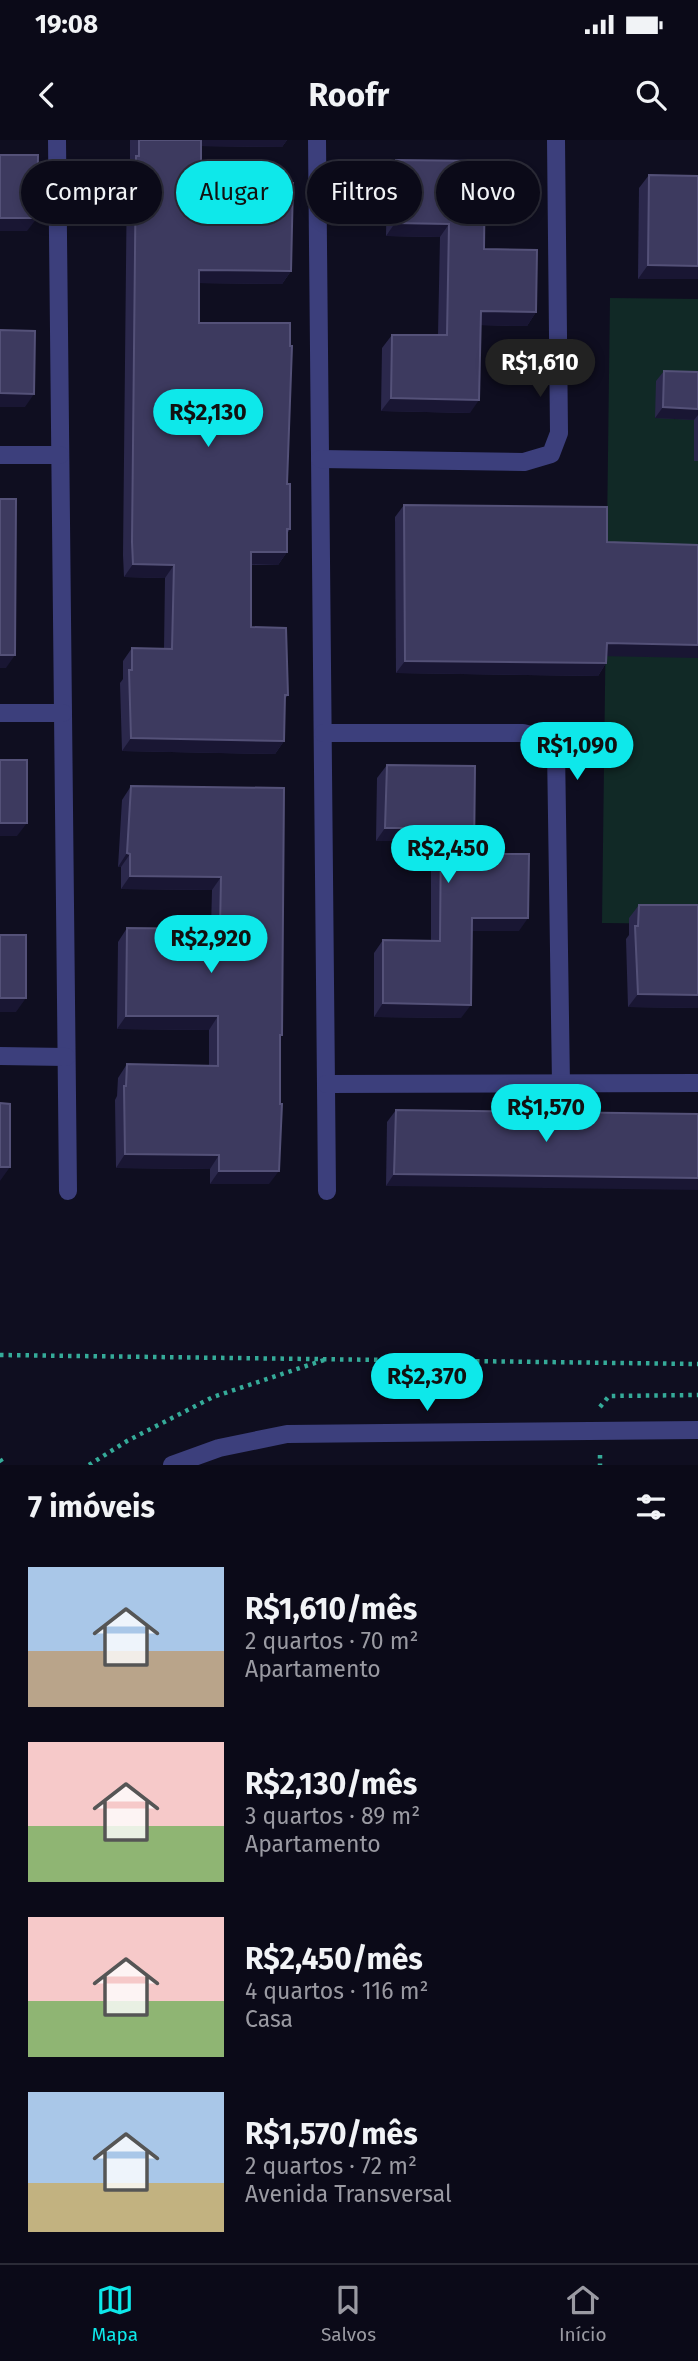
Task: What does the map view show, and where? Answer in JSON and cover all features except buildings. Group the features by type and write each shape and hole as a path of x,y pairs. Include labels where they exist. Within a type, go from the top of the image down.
{"street":[{"path":"57,140 68,1191"},
{"path":"317,140 327,1191"},
{"path":"320,459 524,462 539,460 551,454 559,433 556,140"},
{"path":"0,455 60,455"},
{"path":"0,713 63,713"},
{"path":"323,733 523,733 549,740 556,749 561,1084"},
{"path":"0,1056 66,1057"},
{"path":"326,1084 698,1083"},
{"path":"172,1465 219,1448 287,1434 698,1430"}],"path":[{"path":"0,1355 698,1364"},
{"path":"89,1465 127,1441 213,1397 327,1359"},
{"path":"600,1409 602,1401 609,1396 698,1395"},
{"path":"0,1460 4,1465"}],"green space":[{"path":"610,298 698,299 698,924 602,923"}]}
